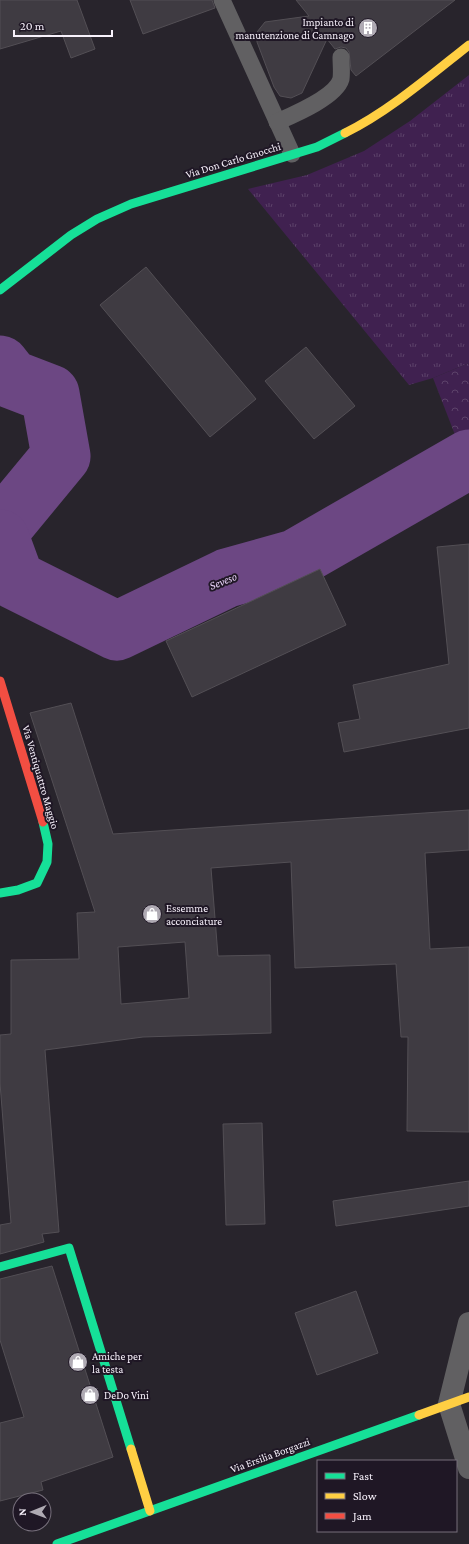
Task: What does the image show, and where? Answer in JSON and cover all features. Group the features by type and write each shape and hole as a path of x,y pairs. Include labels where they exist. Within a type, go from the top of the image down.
{"street":[{"name":"Via Don Carlo Gnocchi","path":"0,290 71,236 97,219 131,204 317,146 358,127 412,90 469,45"},
{"name":"Via Ventiquattro Maggio","path":"0,681 41,815 48,844 47,862 37,882 18,890 0,893"},
{"path":"0,1267 69,1248 150,1511"},
{"path":"469,1323 459,1400 469,1468"},
{"name":"Via Ersilia Borgazzi","path":"57,1544 459,1400"}],"lane":[{"path":"222,0 292,154"},
{"path":"277,122 304,110 330,93 341,80 341,57"}],"green space":[{"path":"469,75 469,363 433,378 409,385 248,189 307,175 364,151 410,121"},
{"path":"469,363 469,471 433,378"}],"building":[{"path":"0,0 77,0 95,49 71,58 61,31 0,49"},
{"path":"130,0 212,0 215,8 143,34"},
{"name":"Impianto di manutenzione di Camnago","path":"296,0 455,0 356,76 351,70 349,52 346,48 341,47 335,49 327,39 302,93 291,98 280,96 274,87 257,42 257,32 265,22 309,16"},
{"path":"146,267 256,399 210,437 100,305"},
{"path":"306,347 355,406 314,439 265,381"},
{"path":"469,544 469,728 344,752 338,723 360,719 353,685 449,664 437,547"},
{"path":"320,569 346,625 192,697 166,641"},
{"path":"71,703 113,834 469,810 469,850 425,853 430,949 469,947 469,1132 407,1131 408,1037 401,1037 396,964 295,968 291,862 211,868 218,956 270,955 271,1033 143,1037 45,1050 59,1232 42,1234 44,1242 0,1254 0,1225 11,1223 0,1083 0,1035 11,1034 11,960 79,959 77,913 95,912 30,713","holes":["185,942 189,998 121,1004 118,947"]},
{"path":"262,1123 265,1224 226,1225 223,1124"},
{"path":"469,1181 469,1206 336,1226 333,1201"},
{"path":"52,1266 113,1457 41,1482 43,1490 35,1492 12,1492 12,1498 0,1501 0,1423 24,1417 0,1340 0,1279"},
{"path":"356,1291 378,1353 317,1375 295,1313"}],"waterway":[{"name":"Seveso","path":"0,365 11,379 50,394 61,456 0,530"},
{"name":"Seveso","path":"0,539 15,580 117,631 227,578 295,559 469,459"}],"traffic: fast":[{"path":"0,290 71,235 97,219 131,204 317,147 345,133"},
{"path":"0,893 18,890 37,883 47,862 48,844 43,822"},
{"path":"0,1267 69,1248 131,1449"},
{"path":"57,1544 419,1415"}],"traffic: slow":[{"path":"345,133 393,104 469,45"},
{"path":"419,1415 469,1397"},
{"path":"131,1449 150,1511"}],"traffic: jam":[{"path":"0,681 43,822"}],"place":[{"name":"Impianto di manutenzione di Camnago","path":"368,28"},
{"name":"Essemme acconciature","path":"152,914"},
{"name":"Amiche per la testa","path":"78,1362"},
{"name":"DeDo Vini","path":"90,1395"}]}
